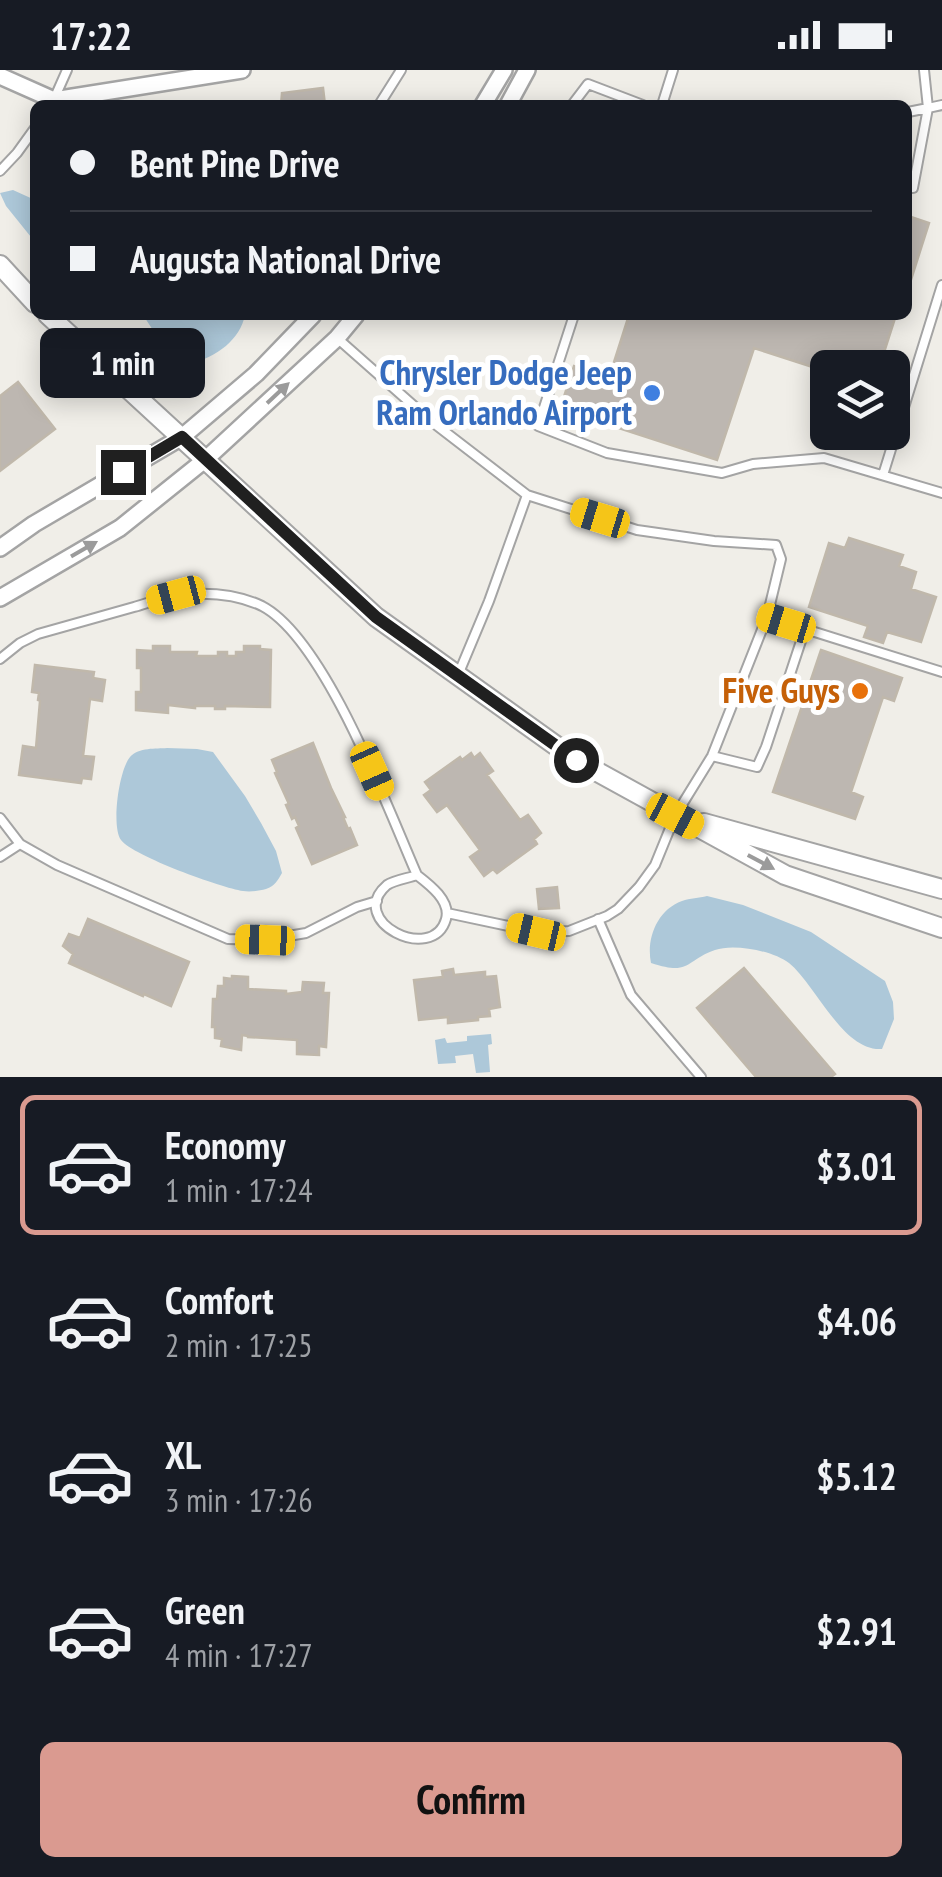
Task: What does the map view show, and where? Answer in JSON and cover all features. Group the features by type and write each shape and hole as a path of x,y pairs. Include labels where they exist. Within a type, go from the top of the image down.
{"street":[{"path":"64,100 242,70"},
{"path":"486,100 504,70"},
{"path":"511,100 527,70"},
{"path":"0,76 48,100"},
{"path":"0,265 30,298"},
{"path":"53,320 376,617 576,760 785,874 942,928"},
{"path":"0,548 182,437 256,374 308,320"},
{"path":"0,598 120,528 206,459 352,320"},
{"path":"675,816 942,889"}],"lane":[{"path":"53,100 67,70"},
{"path":"382,100 401,70"},
{"path":"664,100 673,70"},
{"path":"912,188 928,108 924,70"},
{"path":"576,100 588,84 630,100"},
{"path":"912,111 942,105"},
{"path":"0,172 30,135"},
{"path":"882,475 942,285"},
{"path":"572,320 538,426 606,453 722,473 752,464 824,458 942,492"},
{"path":"337,338 431,421 527,495 637,530 776,546 782,559 767,617 712,756 675,816 655,866 639,887 618,909 568,931 536,932 447,913"},
{"path":"458,675 527,495"},
{"path":"0,659 38,634 176,595 243,598 265,608 287,624 316,662 356,736 418,875 437,890 447,913 445,924 418,940 400,936 375,912 388,884 418,875"},
{"path":"767,617 942,672"},
{"path":"712,756 757,767 805,629"},
{"path":"0,818 20,844 57,865 228,939 265,940 306,933 377,901"},
{"path":"0,857 20,844"},
{"path":"598,919 632,995 701,1077"}],"water":[{"path":"13,190 30,198 30,236 6,206 0,193"},
{"path":"146,320 243,320 226,346 192,363 164,347"},
{"path":"167,748 213,752 245,796 276,851 282,873 272,886 246,891 217,884 159,862 121,840 117,811 126,764 138,752"},
{"path":"707,896 743,905 811,932 885,981 894,1019 882,1049 855,1040 799,973 773,955 732,947 705,954 681,968 651,963 652,935 660,918 673,905"},
{"path":"491,1034 490,1072 476,1073 473,1054 455,1056 456,1063 438,1064 435,1040 467,1041 467,1036"}],"building":[{"path":"323,88 324,100 281,100 282,93"},
{"path":"912,217 929,223 912,276"},
{"name":"Chrysler Dodge Jeep Ram Orlando Airport","path":"627,320 894,320 885,350 810,350 810,366 754,348 717,460 560,409 574,366 609,378"},
{"path":"18,382 55,429 0,471 0,396"},
{"path":"849,538 903,555 899,566 916,572 911,589 936,597 921,642 887,632 883,643 864,637 868,626 809,607 829,543 845,548"},
{"path":"153,646 170,646 170,652 197,652 196,656 227,652 227,656 236,656 236,652 244,652 244,646 271,650 270,707 215,709 168,705 168,713 136,710 136,692 141,692 137,650 153,651"},
{"path":"821,650 902,678 894,701 883,697 851,792 863,797 855,819 773,792"},
{"path":"35,665 94,672 93,678 105,680 102,701 90,699 83,756 94,757 91,779 82,778 81,783 19,775 23,746 36,748 40,701 39,693 32,692"},
{"path":"313,743 357,845 312,864 296,828 299,826 286,805 289,804 272,760"},
{"path":"471,753 474,758 480,753 493,771 487,775 520,820 528,815 541,833 534,839 537,844 497,873 493,869 484,876 470,857 480,850 447,805 437,812 424,795 431,790 425,782"},
{"path":"557,887 559,908 539,909 537,889"},
{"path":"88,919 189,962 171,1006 69,963 73,954 63,946 69,934 80,938"},
{"path":"744,968 835,1074 756,1077 697,1008"},
{"path":"453,969 454,975 485,972 485,977 496,976 500,1007 489,1009 490,1016 478,1020 419,1020 414,980 443,977 442,971"},
{"path":"248,977 248,989 286,994 302,992 303,982 324,983 323,993 329,993 326,1047 319,1046 319,1055 297,1054 297,1040 242,1035 241,1050 221,1046 222,1039 215,1038 212,1027 213,999 217,999 218,986 224,986 224,978"}],"place":[{"name":"Chrysler Dodge Jeep Ram Orlando Airport","path":"652,393"},
{"name":"Five Guys","path":"860,691"}],"route":[{"path":"123,472 182,437 376,617 576,760"}]}
